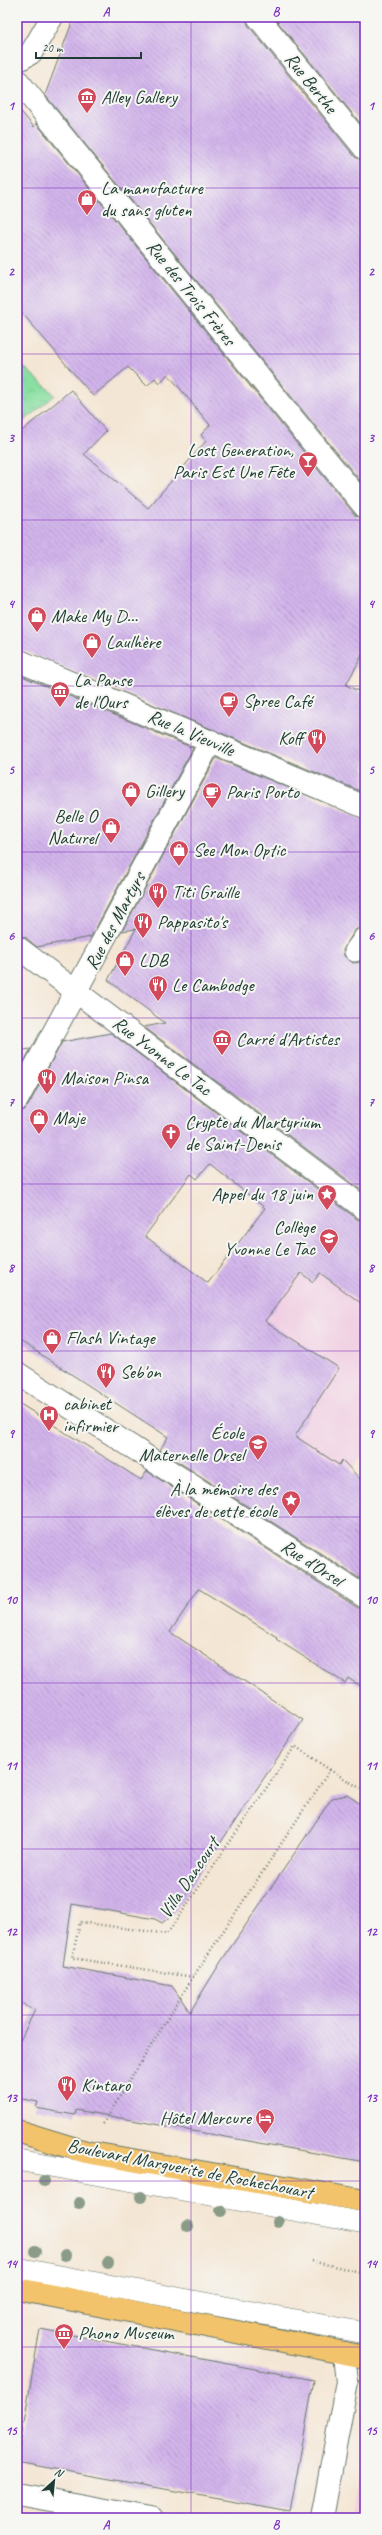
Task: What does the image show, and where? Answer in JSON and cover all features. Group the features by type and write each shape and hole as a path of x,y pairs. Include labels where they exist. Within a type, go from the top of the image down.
{"main road":[{"name":"Boulevard Marguerite de Rochechouart","path":"17,2130 86,2152 365,2201"},
{"path":"17,2289 365,2357"}],"street":[{"path":"17,61 30,55 52,17"},
{"name":"Rue Berthe","path":"258,17 365,149"},
{"name":"Rue des Trois Frères","path":"17,80 365,507"},
{"name":"Rue la Vieuville","path":"17,660 365,807"},
{"name":"Rue des Martyrs","path":"17,1100 211,741"},
{"name":"Rue Yvonne Le Tac","path":"17,947 365,1209"},
{"name":"Rue d'Orsel","path":"17,1373 365,1597"},
{"path":"322,2518 347,2382 344,2353"},
{"path":"17,2494 151,2518"}],"lane":[{"name":"Boulevard Marguerite de Rochechouart","path":"17,2160 365,2223"},
{"path":"17,2268 365,2333"}],"path":[{"name":"Villa Dancourt","path":"193,1977 72,1958 80,1922 167,1934 295,1746 330,1770 365,1791"},
{"path":"108,2116 193,1977 330,1770"},
{"path":"311,2261 365,2273"}],"shaded area":[{"path":"365,1240 365,1451 310,1529 155,1429 231,1311 222,1304"},
{"path":"365,2450 365,2518 352,2518"}],"green space":[{"path":"17,361 55,395 17,427"}],"building":[{"path":"74,17 246,17 248,25 355,157 365,161 365,487 45,95"},
{"path":"274,17 365,17 365,129"},
{"path":"17,107 34,127 36,123 355,515 365,519 365,650 346,685 365,694 365,793 17,648 17,435 71,390 106,431 84,454 148,508 206,441 201,435 210,425 168,374 159,384 155,378 147,386 128,367 93,396 17,307"},
{"path":"17,674 193,748 91,937 37,947 25,937 17,935"},
{"path":"216,758 365,819 365,925 355,930 343,950 344,956 353,963 360,962 365,958 365,1193 144,1027 165,1023 108,980 136,929 122,931"},
{"path":"111,1033 357,1219 365,1221 365,1306 320,1273 313,1282 301,1273 265,1321 339,1368 295,1436 339,1465 342,1460 365,1484 365,1582 160,1450 168,1437 17,1339 17,1112 28,1106 62,1042","holes":["210,1164 265,1208 208,1283 145,1236 191,1174 197,1179"]},
{"path":"31,1049 17,1074 17,1051"},
{"path":"17,1402 141,1480 147,1471 358,1608 365,1609 365,1689 348,1678 345,1683 276,1639 277,1637 199,1589 170,1632 303,1720 172,1915 162,1923 155,1919 72,1904 63,1966 172,1986 190,2012 222,1960 332,1798 347,1795 365,1807 365,2162 76,2110 75,2115 36,2108 38,2102 17,2098 17,2047 35,2010 17,2001"},
{"path":"40,2329 314,2380 290,2512 17,2462"}],"place":[{"name":"Alley Gallery","path":"87,114"},
{"name":"La manufacture du sans gluten","path":"87,216"},
{"name":"Lost Generation, Paris Est Une Fête","path":"308,478"},
{"name":"Make My D...","path":"37,633"},
{"name":"Laulhère","path":"92,659"},
{"name":"La Panse de l'Ours","path":"60,708"},
{"name":"Spree Café","path":"229,718"},
{"name":"Koff","path":"317,755"},
{"name":"Gillery","path":"131,808"},
{"name":"Paris Porto","path":"212,809"},
{"name":"Belle O Naturel","path":"111,844"},
{"name":"See Mon Optic","path":"179,867"},
{"name":"Titi Graille","path":"158,909"},
{"name":"Pappasito's","path":"143,939"},
{"name":"LDB","path":"125,977"},
{"name":"Le Cambodge","path":"158,1002"},
{"name":"Carré d'Artistes","path":"222,1056"},
{"name":"Maison Pinsa","path":"47,1095"},
{"name":"Maje","path":"39,1135"},
{"name":"Crypte du Martyrium de Saint-Denis","path":"171,1150"},
{"name":"Appel du 18 juin","path":"327,1211"},
{"name":"Collège Yvonne Le Tac","path":"329,1255"},
{"name":"Flash Vintage","path":"52,1355"},
{"name":"Seb'on","path":"106,1389"},
{"name":"cabinet infirmier","path":"49,1432"},
{"name":"École Maternelle Orsel","path":"258,1461"},
{"name":"À la mémoire des élèves de cette école","path":"291,1517"},
{"name":"Kintaro","path":"67,2102"},
{"name":"Hôtel Mercure","path":"265,2135"},
{"name":"Phono Museum","path":"64,2350"}]}
